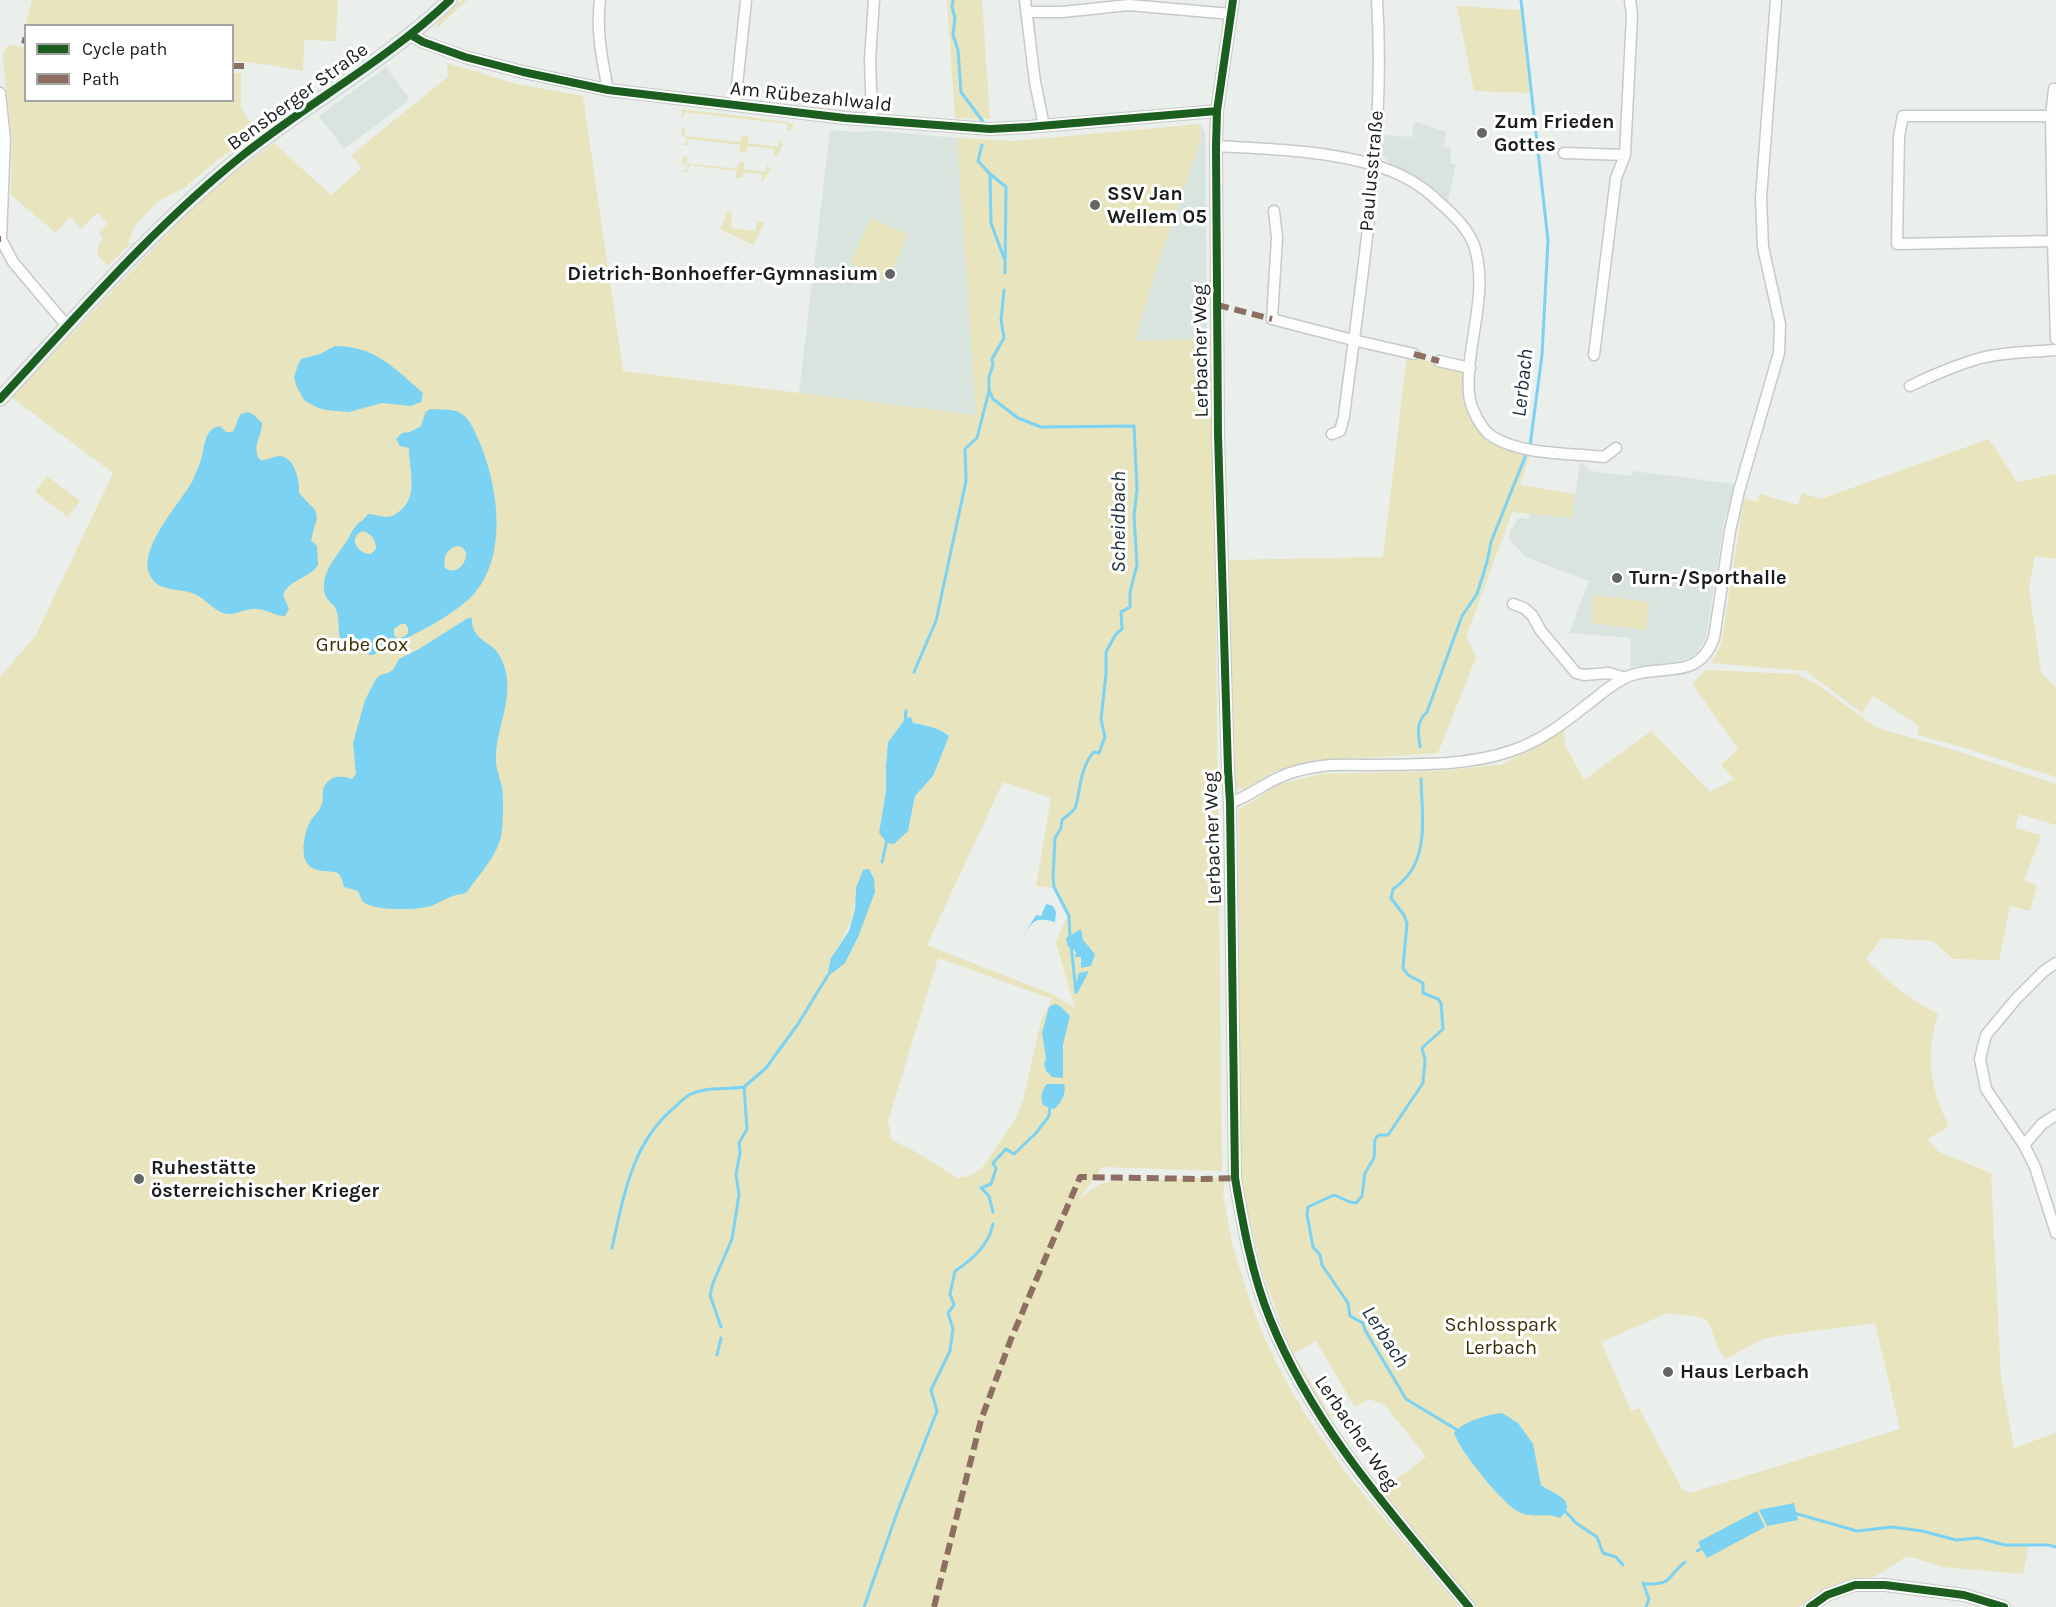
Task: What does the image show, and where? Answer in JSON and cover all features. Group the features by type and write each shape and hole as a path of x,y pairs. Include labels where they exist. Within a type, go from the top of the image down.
{"main road":[{"name":"Bensberger Straße","path":"0,399 157,231 243,155 411,35 450,0"}],"street":[{"path":"600,0 598,30 608,90"},
{"path":"735,105 746,0"},
{"path":"872,120 870,59 874,0"},
{"name":"Lerbacher Weg","path":"1233,0 1217,111 1216,146 1218,434 1230,803 1235,1178 1244,1233 1270,1318 1312,1405 1365,1481 1469,1607"},
{"name":"Paulusstraße","path":"1332,434 1340,430 1344,416 1373,165 1379,89 1377,0"},
{"path":"1594,355 1616,178 1625,155 1632,15 1630,0"},
{"path":"1230,803 1277,778 1299,770 1325,766 1463,762 1512,751 1560,727 1625,678 1640,673 1680,669 1695,664 1710,648 1714,638 1730,531 1739,490 1777,363 1781,333 1763,247 1761,198 1776,0"},
{"path":"1043,122 1035,82 1026,6 1062,12 1129,6 1231,14"},
{"name":"Am Rübezahlwald","path":"411,35 423,42 465,57 608,90 872,120 968,128 1217,111"},
{"path":"2056,89 2054,89 2051,116 2056,339"},
{"path":"0,93 5,140 1,238 13,262 67,326"},
{"path":"2051,116 1903,116 1899,136 1897,244 2053,241"},
{"path":"1216,146 1309,152 1373,165 1406,178 1430,193 1453,213 1473,242 1478,261 1479,285 1469,394 1474,414 1491,436 1517,448 1604,457 1616,448"},
{"path":"1564,153 1625,155"},
{"path":"1274,211 1276,238 1272,319 1414,354"},
{"path":"1910,386 1953,367 1981,358 2001,354 2056,351"},
{"path":"1439,361 1470,368"},
{"path":"1513,604 1524,608 1532,615 1541,631 1576,673 1609,674 1625,678"},
{"path":"2056,963 2044,971 2016,999 1986,1035 1980,1059 1986,1089 2036,1167 2056,1233"},
{"path":"2024,1145 2042,1124 2056,1115"},
{"path":"1810,1607 1827,1595 1855,1585 1885,1585 1964,1595 2004,1607"}],"shaded area":[{"path":"386,67 408,96 407,102 344,149 319,116"},
{"path":"1414,121 1446,132 1444,147 1451,148 1450,163 1456,164 1448,201 1424,183 1391,165 1382,155 1380,148 1382,135 1412,137"},
{"path":"1200,124 1205,133 1207,338 1135,342 1156,270 1201,139"},
{"name":"Dietrich-Bonhoeffer-Gymnasium","path":"830,130 880,131 957,138 977,415 799,393"},
{"path":"1580,462 1591,471 1632,476 1633,471 1735,484 1724,521 1706,639 1696,653 1689,658 1672,663 1630,667 1631,638 1569,633 1589,581 1525,557 1509,538 1511,528 1516,521 1520,518 1529,519 1530,513 1572,518"}],"green space":[{"path":"32,0 338,0 336,41 304,40 303,71 234,61 234,24 26,24"},
{"path":"462,0 467,0 435,30 439,20"},
{"path":"947,0 982,0 990,119 955,118"},
{"path":"1457,6 1521,10 1530,93 1474,91"},
{"path":"9,45 24,47 24,102 234,102 234,73 241,73 241,108 257,132 185,187 156,203 135,226 128,242 130,244 108,266 98,256 98,246 103,238 99,232 108,223 97,213 81,229 70,216 56,233 11,195 12,136 3,62 4,51"},
{"name":"Grube Cox","path":"447,63 516,84 583,96 623,371 976,415 957,138 1013,141 1200,124 1201,139 1156,270 1135,341 1213,338 1222,1171 1102,1167 1079,1199 1098,1185 1111,1181 1225,1177 1223,1195 1233,1247 1263,1335 1282,1374 1305,1414 1345,1472 1459,1607 0,1607 0,677 36,635 113,473 11,397 195,205 217,185 274,143 331,195 362,168 351,155 448,77","holes":["911,717 913,723 923,724 947,733 949,736 933,776 915,796 908,831 879,833 886,791 888,742","1003,782 1051,798 1036,886 1053,888 1067,916 1056,943 1075,1008 1054,995 927,945","856,888 858,937 831,958 846,933 854,909","1083,935 1083,940 1095,954 1080,963 1082,957 1071,947","938,958 1052,999 1041,1021 1023,1100 1015,1120 982,1168 969,1176 957,1178 918,1153 892,1140 888,1121","1070,1016 1064,1048 1052,1077 1046,1071 1044,1064 1046,1059 1042,1033","1048,1084 1064,1084 1054,1109 1044,1106"]},
{"path":"682,109 794,124 790,131 787,131 787,124 685,112 683,119"},
{"path":"682,129 685,129 685,136 740,142 742,136 748,136 748,143 778,147 780,140 783,144 778,155 774,156 775,149 748,146 746,153 740,152 740,145 689,139 688,145 683,145 687,137 682,136"},
{"path":"683,156 687,156 686,163 737,169 739,162 744,162 744,169 765,172 767,165 771,169 763,181 761,181 762,174 744,172 742,178 736,178 736,171 690,165 688,172 683,172 687,170 687,164 682,163"},
{"path":"727,211 732,212 731,228 755,231 757,221 764,223 753,245 720,229"},
{"path":"871,218 908,235 888,281 850,263"},
{"path":"1407,355 1465,371 1466,406 1488,442 1530,455 1520,485 1575,494 1572,518 1512,512 1466,637 1476,657 1438,753 1304,762 1271,773 1245,789 1236,789 1233,786 1229,560 1383,557"},
{"path":"1989,439 2017,482 2056,474 2056,559 2035,556 2029,589 2041,672 2056,688 2056,777 1917,735 1919,726 1873,696 1862,713 1806,671 1711,663 1721,645 1744,498 1757,502 1760,494 1798,505 1802,493 1821,499"},
{"path":"47,476 80,501 68,517 35,492"},
{"path":"1594,595 1649,602 1646,630 1591,623"},
{"name":"Schlosspark Lerbach","path":"1706,670 1797,674 1818,685 1877,728 1954,750 2056,784 2056,825 2019,814 2015,828 2041,835 2024,881 2037,885 2030,911 2010,906 1999,960 1953,959 1933,941 1882,938 1866,959 1900,990 1938,1014 1932,1043 1932,1071 1937,1099 1949,1126 1928,1139 1939,1152 1991,1173 2001,1378 2014,1448 2056,1433 2056,1548 2029,1544 2023,1574 1943,1567 1911,1557 1904,1558 1874,1577 1844,1582 1815,1593 1799,1607 1477,1607 1382,1490 1426,1457 1385,1405 1369,1399 1355,1407 1316,1341 1292,1355 1261,1268 1240,1177 1238,810 1280,784 1321,774 1440,771 1503,764 1564,731 1565,745 1584,780 1651,731 1710,792 1734,779 1721,765 1738,749 1693,685","holes":["1668,1313 1706,1320 1725,1359 1763,1339 1875,1323 1900,1429 1690,1493 1682,1489 1639,1408 1631,1411 1601,1342"]},
{"path":"1292,1358 1296,1358 1330,1415 1335,1413 1335,1416 1325,1416"}],"water":[{"path":"335,346 362,350 383,360 423,393 421,402 411,406 382,403 349,412 325,410 304,400 294,377 301,359 320,354"},
{"path":"430,409 458,412 467,419 474,430 491,476 496,514 494,552 480,586 459,607 416,634 369,655 342,645 335,607 325,594 325,579 330,565 353,530 368,514 390,516 406,505 412,482 409,448 400,446 396,439 402,433 410,432 421,426 425,413","holes":["363,531 371,536 375,543 376,549 371,554 362,551 356,545 356,537","457,546 462,547 466,552 463,564 453,570 445,568 444,564 446,554","401,624 406,624 408,633 404,637 396,638 394,629"]},
{"path":"248,412 262,423 257,446 260,460 280,456 285,457 293,465 299,483 299,493 315,510 317,518 311,540 317,546 318,565 286,590 283,595 289,609 285,616 258,609 231,614 223,613 196,595 187,591 169,589 154,582 148,566 149,554 154,541 193,480 210,431 220,426 226,432 232,432 241,414"},
{"path":"468,618 472,618 473,628 477,635 494,648 500,656 507,681 506,704 496,749 497,770 503,798 499,844 486,866 465,893 431,906 416,908 395,909 368,905 362,901 358,891 344,887 338,873 317,870 307,863 304,854 306,831 321,806 323,789 326,784 338,777 352,779 356,774 353,743 365,700 376,679 393,670 399,659"},
{"path":"911,717 913,723 937,729 949,736 933,776 915,796 908,831 894,844 887,843 879,833 886,791 888,742 906,718"},
{"path":"869,869 874,879 875,892 858,937 845,963 827,977 831,958 849,931 855,909 856,888 863,870"},
{"path":"1046,904 1053,906 1056,912 1055,922 1037,920 1020,941 1036,915 1041,916"},
{"path":"1081,929 1083,940 1095,954 1091,966 1081,968 1081,957 1075,957 1076,953 1072,947 1068,947 1066,938"},
{"path":"1089,971 1077,994 1074,991 1079,973"},
{"path":"1055,1004 1070,1016 1063,1045 1063,1078 1052,1077 1046,1071 1044,1064 1046,1059 1042,1033 1049,1007"},
{"path":"1047,1084 1064,1084 1063,1098 1054,1109 1044,1106 1041,1097"},
{"path":"1502,1413 1518,1423 1533,1444 1541,1485 1566,1502 1567,1506 1560,1518 1519,1512 1482,1476 1464,1452 1454,1433 1470,1422"},
{"path":"1794,1503 1798,1520 1767,1526 1759,1510"},
{"path":"1757,1511 1765,1527 1707,1558 1698,1542"}],"waterway":[{"name":"Scheidbach","path":"953,0 955,18 953,35 958,50 961,92 984,123"},
{"name":"Lerbach","path":"1521,0 1548,240 1542,355 1530,446"},
{"name":"Scheidbach","path":"982,145 978,161 1006,187 1005,273"},
{"name":"Scheidbach","path":"990,174 991,223 1004,258"},
{"name":"Scheidbach","path":"1004,290 1001,320 1004,338 992,359 993,365 989,377 989,390 993,399 1018,418 1041,427 1134,426 1137,489 1134,516 1137,565 1130,592 1130,607 1121,612 1122,629 1116,634 1106,652 1101,719 1105,737 1099,753 1094,752 1086,764 1076,806 1062,820 1061,828 1055,838 1054,887 1069,916 1070,938"},
{"path":"914,672 936,621 966,481 965,449 977,438 989,391"},
{"name":"Lerbach","path":"1420,747 1419,724 1427,712 1462,616 1477,594 1491,542 1527,452"},
{"path":"905,721 906,711"},
{"name":"Lerbach","path":"1421,779 1423,824 1419,853 1414,867 1393,889 1391,898 1407,923 1403,968 1408,975 1423,983 1423,993 1438,999 1441,1003 1443,1029 1422,1048 1425,1060 1423,1083 1388,1135 1379,1135 1375,1139 1374,1158 1365,1173 1362,1196 1356,1203 1334,1195 1308,1207 1307,1214 1313,1247 1320,1255 1322,1265 1348,1303 1350,1316 1363,1323 1406,1399 1459,1431"},
{"path":"882,862 887,840"},
{"name":"Scheidbach","path":"1071,944 1076,992"},
{"path":"721,1327 710,1295 732,1239 739,1195 736,1174 740,1153 739,1143 747,1129 744,1087 766,1068 798,1024 828,975"},
{"path":"612,1248 625,1190 639,1154 660,1121 683,1099 695,1092 744,1087"},
{"path":"993,1212 989,1196 981,1188 991,1184 996,1169 993,1163 1006,1149 1014,1154 1036,1133 1049,1116 1050,1105"},
{"path":"864,1607 898,1510 937,1411 931,1390 950,1351 953,1329 948,1313 954,1305 950,1294 955,1271 968,1262 984,1245 993,1224"},
{"path":"717,1355 721,1338"},
{"name":"Lerbach","path":"1564,1510 1576,1523 1597,1537 1603,1553 1616,1557 1623,1565"},
{"path":"1794,1513 1857,1531 1892,1527 1922,1531 1956,1540 1978,1538 2005,1545 2056,1547"},
{"path":"1697,1551 1704,1547"},
{"path":"1644,1584 1665,1582 1685,1562"},
{"name":"Lerbach","path":"1643,1583 1649,1599 1646,1607"}],"marked path":[{"path":"234,66 245,66"},
{"path":"1217,305 1272,319"},
{"path":"1414,354 1439,361"},
{"path":"934,1607 981,1420 1011,1339 1080,1177 1235,1178"}],"cycle path":[{"path":"0,399 117,272 210,183 269,135 401,42 450,0"},
{"path":"1233,0 1217,111 1216,146 1218,434 1230,803 1235,1178 1258,1285 1288,1359 1309,1398 1358,1470 1469,1607"},
{"path":"411,35 423,42 465,57 608,90 845,118 990,129 1217,111"},
{"path":"1810,1607 1827,1595 1855,1585 1885,1585 1964,1595 2004,1607"}],"place":[{"name":"Zum Frieden Gottes","path":"1482,133"},
{"name":"SSV Jan Wellem 05","path":"1095,205"},
{"name":"Dietrich-Bonhoeffer-Gymnasium","path":"890,274"},
{"name":"Turn-/Sporthalle","path":"1617,578"},
{"name":"Ruhestätte österreichischer Krieger","path":"139,1179"},
{"name":"Haus Lerbach","path":"1668,1372"}]}
